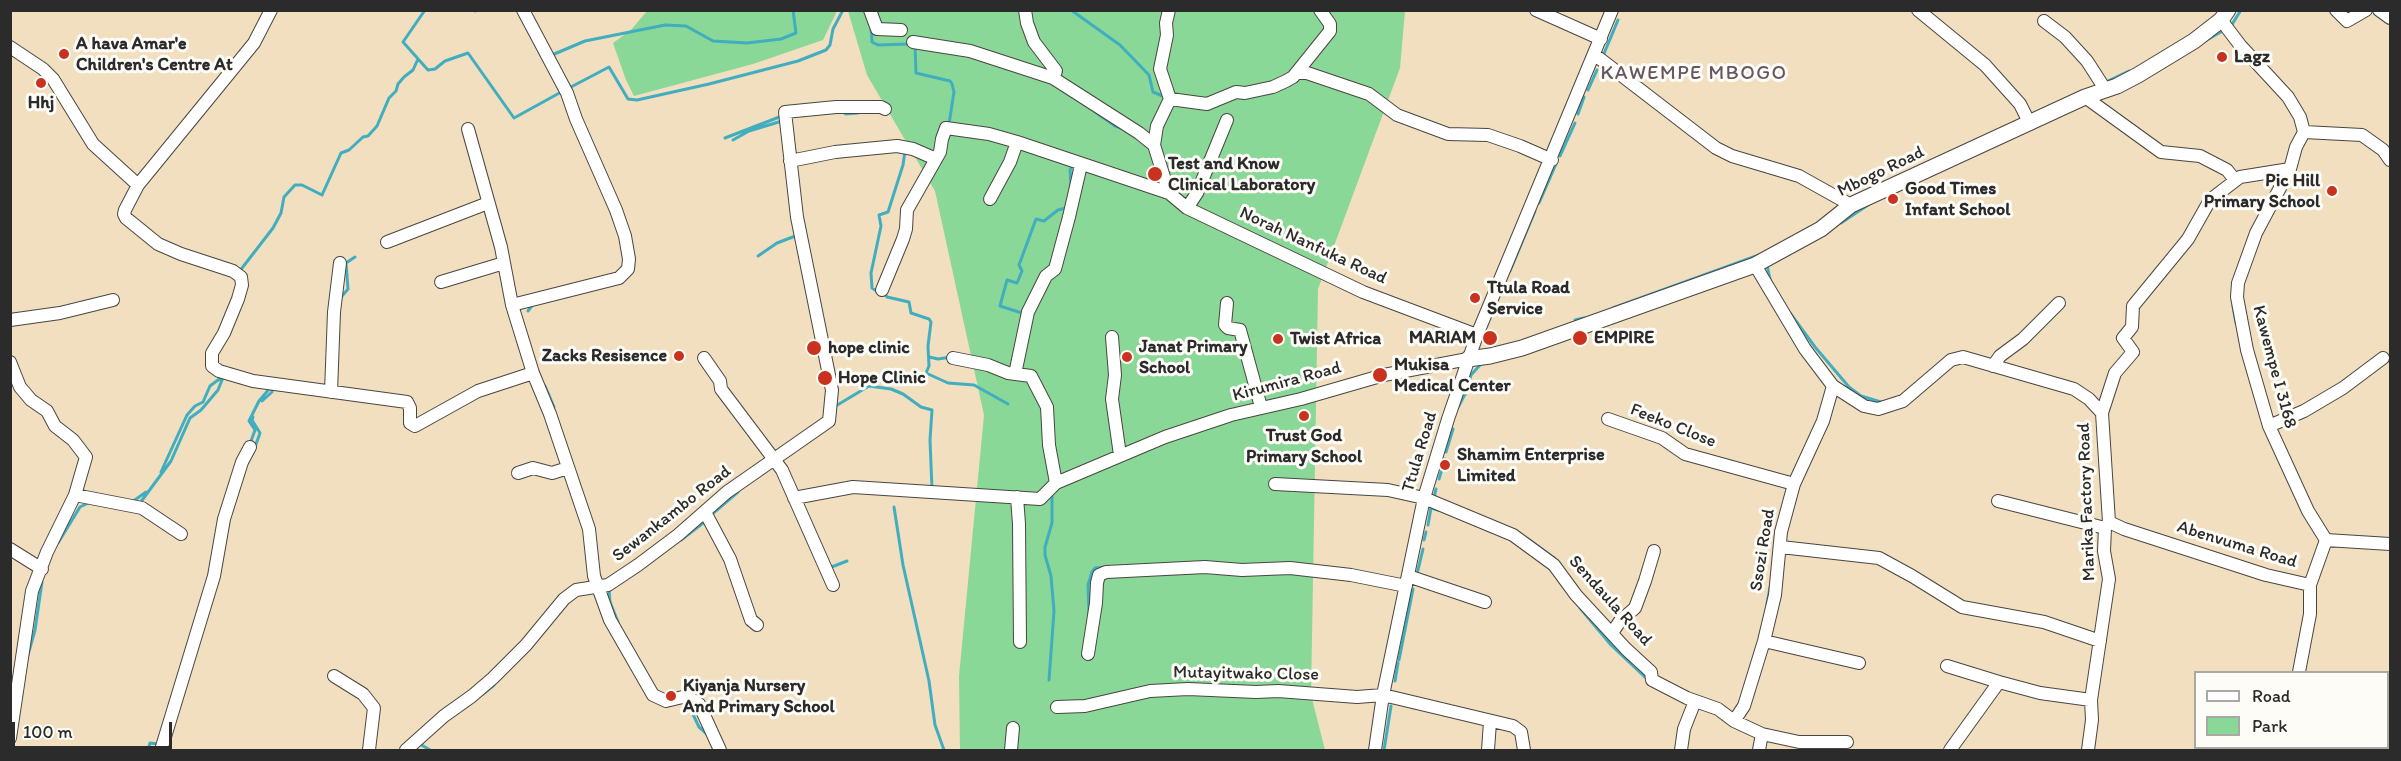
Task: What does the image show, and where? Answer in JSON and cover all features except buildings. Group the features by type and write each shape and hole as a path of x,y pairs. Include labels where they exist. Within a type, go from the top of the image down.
{"street":[{"path":"271,10 254,43 138,184 124,214 158,244 181,255 233,271 242,281 238,299 224,333 212,353 212,366 228,375 253,381 407,402 410,408 410,423 415,426 478,391 533,373"},
{"path":"512,305 620,278 628,269 629,259 625,236 616,210 567,93 523,10"},
{"path":"870,10 877,29 901,30"},
{"path":"1025,10 1034,42 1056,71 1053,78"},
{"path":"1168,193 1154,145 1157,126 1170,99 1160,69 1167,36 1166,23 1169,10"},
{"path":"1170,99 1207,104 1236,92 1245,93 1273,87 1286,81 1296,73 1330,31 1330,24 1320,10"},
{"path":"1536,10 1601,39"},
{"name":"Ttula Road","path":"1375,750 1383,695 1424,498 1468,358 1595,56 1612,10"},
{"path":"1918,10 1985,65 2020,104 2030,124"},
{"path":"2336,10 2347,21 2366,10"},
{"path":"2379,10 2391,18"},
{"path":"2224,15 2248,55 2288,97 2300,117 2304,132 2362,135 2383,150 2391,160"},
{"name":"Mbogo Road","path":"1468,358 1490,356 1522,348 1755,266 1821,228 1851,205 2030,124 2103,86 2116,86 2158,64 2224,15"},
{"path":"2044,21 2065,37 2082,55 2103,86"},
{"path":"913,42 970,51 1053,78 1154,145"},
{"path":"10,47 43,69 53,79 93,144 138,184"},
{"path":"1595,56 1716,148 1732,156 1799,176 1851,205"},
{"path":"1296,73 1317,76 1369,94 1397,115 1448,134 1488,135 1551,160"},
{"path":"2085,97 2161,152 2200,156 2227,170 2235,180"},
{"path":"885,109 881,107 836,107 785,112 790,161 835,152 897,146 913,149 936,159"},
{"path":"1187,208 1197,193 1227,120"},
{"path":"882,290 903,239 907,210 940,152 946,128 989,134 1017,142 1168,193"},
{"path":"468,129 504,263 512,305 533,373 550,414 589,529 594,576 610,620 647,687 657,698 666,701 687,696 699,704 720,750"},
{"name":"Kawempe I 3168","path":"2304,132 2296,147 2290,169 2256,233 2238,283 2237,297 2247,350 2270,426 2308,511 2326,540"},
{"path":"990,199 1010,162 1017,142"},
{"name":"Sewankambo Road","path":"414,749 444,716 493,678 526,645 564,599 576,590 608,585 638,565 727,492 830,421 832,390 806,265 790,161"},
{"path":"1015,374 1028,312 1046,276 1054,269 1070,217 1081,165"},
{"path":"2103,412 2115,373 2133,352 2123,338 2132,327 2133,306 2188,239 2210,200 2235,180 2244,176 2290,169"},
{"name":"Norah Nanfuka Road","path":"1168,193 1187,208 1364,292 1477,335"},
{"path":"387,242 488,203"},
{"path":"331,392 334,312 340,263"},
{"path":"441,282 504,263"},
{"name":"Marika Factory Road","path":"1755,266 1804,349 1833,386 1864,406 1878,409 1891,407 1903,401 1956,358 1972,359 2074,389 2103,412 2107,525 2104,551 2109,579 2091,700 2092,720 2088,750"},
{"path":"10,320 60,313 113,300"},
{"path":"1227,303 1225,325 1228,328 1240,330 1261,407"},
{"path":"1993,366 2000,356 2023,339 2059,303"},
{"path":"1112,337 1115,375 1112,399 1120,455"},
{"path":"704,358 720,381 721,389 782,470 833,585"},
{"path":"953,358 1031,376 1047,407 1049,445 1056,483"},
{"name":"Kirumira Road","path":"794,498 853,487 1040,499 1056,483 1120,455 1231,415 1301,399 1384,375 1468,358"},
{"path":"2270,426 2304,411 2343,388 2383,358"},
{"path":"10,362 20,387 31,400 47,411 55,426 73,440 86,457 75,495 47,552 32,591 10,738"},
{"name":"Ssozi Road","path":"1734,721 1744,706 1764,641 1775,595 1781,532 1794,484 1823,421 1833,386"},
{"name":"Feeko Close","path":"1608,419 1662,438 1685,454 1794,484"},
{"path":"161,750 205,607 218,559 224,519 242,462 250,447"},
{"path":"518,473 532,468 552,473 568,468"},
{"name":"Sendaula Road","path":"1275,484 1388,490 1424,498 1524,541 1554,566 1576,595 1651,672 1652,680 1718,710 1734,721 1762,734 1800,742 1847,742"},
{"path":"75,495 142,508 181,534"},
{"path":"1017,497 1020,524 1020,642"},
{"name":"Abenvuma Road","path":"1998,501 2124,529 2266,575 2310,585 2326,540"},
{"path":"705,512 730,559 751,620 757,625"},
{"path":"2326,540 2391,544"},
{"path":"1781,547 1879,558 1962,607 2044,622 2100,640"},
{"path":"10,549 42,569"},
{"path":"1612,633 1620,621 1635,608 1646,581 1654,551"},
{"path":"1088,654 1097,583 1099,575 1106,572 1205,567 1242,570 1290,568 1407,581 1485,602"},
{"path":"2299,671 2310,614 2310,585"},
{"path":"1764,641 1859,663"},
{"path":"1947,666 2040,693 2091,700"},
{"path":"333,676 363,694 374,708 369,750"},
{"path":"1950,750 1999,682"},
{"name":"Mutayitwako Close","path":"1058,707 1110,702 1150,691 1188,688 1357,697 1383,695 1513,726 1521,732 1524,750"},
{"path":"1681,750 1684,729 1695,701"},
{"path":"1488,750 1490,722"},
{"path":"1011,750 1013,728"},
{"path":"1759,750 1762,734"}],"green space":[{"path":"647,11 837,11 823,40 753,64 634,96 613,43 631,30"},
{"path":"848,11 1405,11 1400,68 1318,289 1311,695 1325,750 960,750 959,676 984,415 935,191 867,75"}],"waterway":[{"path":"425,10 403,42 428,70 435,69 445,61 468,53 514,118 563,91"},
{"path":"552,55 585,41 665,25 686,26 713,41 747,43 781,39 796,33 793,10"},
{"path":"569,88 609,67 628,99 637,100 798,61 826,50 843,10"},
{"path":"1071,10 1120,45 1149,75 1153,92 1165,97"},
{"path":"2231,26 2241,10"},
{"path":"1603,56 1618,20"},
{"path":"871,27 872,42 878,45 909,44"},
{"path":"2205,41 2226,29"},
{"path":"915,45 916,73 950,81 952,84 954,92 949,124"},
{"path":"239,272 273,228 281,213 284,197 295,185 302,185 322,195 341,153 349,150 363,137 368,136 377,126 389,98 396,91 398,84 413,70 418,59"},
{"path":"1588,90 1597,70"},
{"path":"2108,81 2129,71"},
{"path":"1578,114 1584,97"},
{"path":"841,111 846,114 858,113"},
{"path":"1094,111 1115,126 1124,129"},
{"path":"725,138 782,116"},
{"path":"733,140 749,131 782,121 782,123"},
{"path":"1560,156 1575,123"},
{"path":"878,292 872,288 871,273 881,226 879,215 888,212 903,165 905,151"},
{"path":"1071,186 1070,170 1074,164"},
{"path":"1539,203 1556,164"},
{"path":"1841,223 1868,205"},
{"path":"1025,314 1000,306 1007,280 1017,283 1022,271 1019,265 1036,219 1044,221 1058,210 1066,208"},
{"path":"1510,271 1535,211"},
{"path":"758,256 777,243 798,235"},
{"path":"1613,308 1759,255"},
{"path":"342,296 348,289 346,263 355,257"},
{"path":"1767,265 1770,279"},
{"path":"883,292 887,297 909,302 911,313 929,319 931,322 928,346 929,366 926,373 948,383 974,385 1008,404"},
{"path":"528,311 534,303"},
{"path":"2233,306 2236,323"},
{"path":"1790,313 1849,387 1861,396 1881,402"},
{"path":"1575,320 1584,318"},
{"path":"929,357 938,359 951,357"},
{"path":"1465,395 1471,375 1480,365"},
{"path":"140,503 171,461 190,418 201,410 218,390 224,375"},
{"path":"161,472 187,415 195,406 203,402 210,386 222,377"},
{"path":"545,386 554,407"},
{"path":"834,407 869,386 891,389 903,394 921,407 932,410 930,440 932,489"},
{"path":"250,444 255,430 249,421 259,401 270,388"},
{"path":"262,401 272,392 272,388"},
{"path":"1455,413 1464,396"},
{"path":"253,417 252,420 260,433 255,447"},
{"path":"1446,452 1453,429"},
{"path":"1439,479 1445,459"},
{"path":"1434,498 1436,489"},
{"path":"132,502 146,492"},
{"path":"711,515 738,492"},
{"path":"1049,680 1054,611 1051,576 1045,547 1052,523 1052,493"},
{"path":"58,543 80,507 88,503"},
{"path":"894,507 903,565 929,681 935,725 944,750"},
{"path":"1428,525 1431,508 1438,510"},
{"path":"681,540 707,520"},
{"path":"1424,540 1426,532"},
{"path":"1528,539 1554,558"},
{"path":"1417,574 1423,549"},
{"path":"829,568 847,561"},
{"path":"1089,614 1088,585 1092,572 1095,568 1107,567"},
{"path":"28,655 35,630 42,582"},
{"path":"1767,604 1770,587"},
{"path":"609,589 610,602 618,622"},
{"path":"1399,660 1413,589"},
{"path":"1580,608 1611,645 1647,679"},
{"path":"1395,681 1398,663"},
{"path":"483,694 494,685"},
{"path":"684,701 689,706 699,727 707,734"},
{"path":"1384,750 1391,706"},
{"path":"12,750 14,738"},
{"path":"148,750 150,743 158,744"},
{"path":"420,744 430,750"}],"place":[{"name":"A hava Amar'e Children's Centre At","path":"64,54"},
{"name":"Lagz","path":"2222,57"},
{"name":"Hhj","path":"41,83"},
{"name":"Test and Know Clinical Laboratory","path":"1155,174"},
{"name":"Pic Hill Primary School","path":"2332,191"},
{"name":"Good Times Infant School","path":"1893,199"},
{"name":"Ttula Road Service","path":"1475,298"},
{"name":"MARIAM","path":"1490,338"},
{"name":"EMPIRE","path":"1580,338"},
{"name":"Twist Africa","path":"1278,339"},
{"name":"hope clinic","path":"814,348"},
{"name":"Zacks Resisence","path":"679,356"},
{"name":"Janat Primary School","path":"1127,357"},
{"name":"Mukisa Medical Center","path":"1380,375"},
{"name":"Hope Clinic","path":"825,378"},
{"name":"Trust God Primary School","path":"1304,416"},
{"name":"Shamim Enterprise Limited","path":"1445,465"},
{"name":"Kiyanja Nursery And Primary School","path":"671,696"}],"district":[{"name":"KAWEMPE MBOGO","path":"1694,74"}]}
